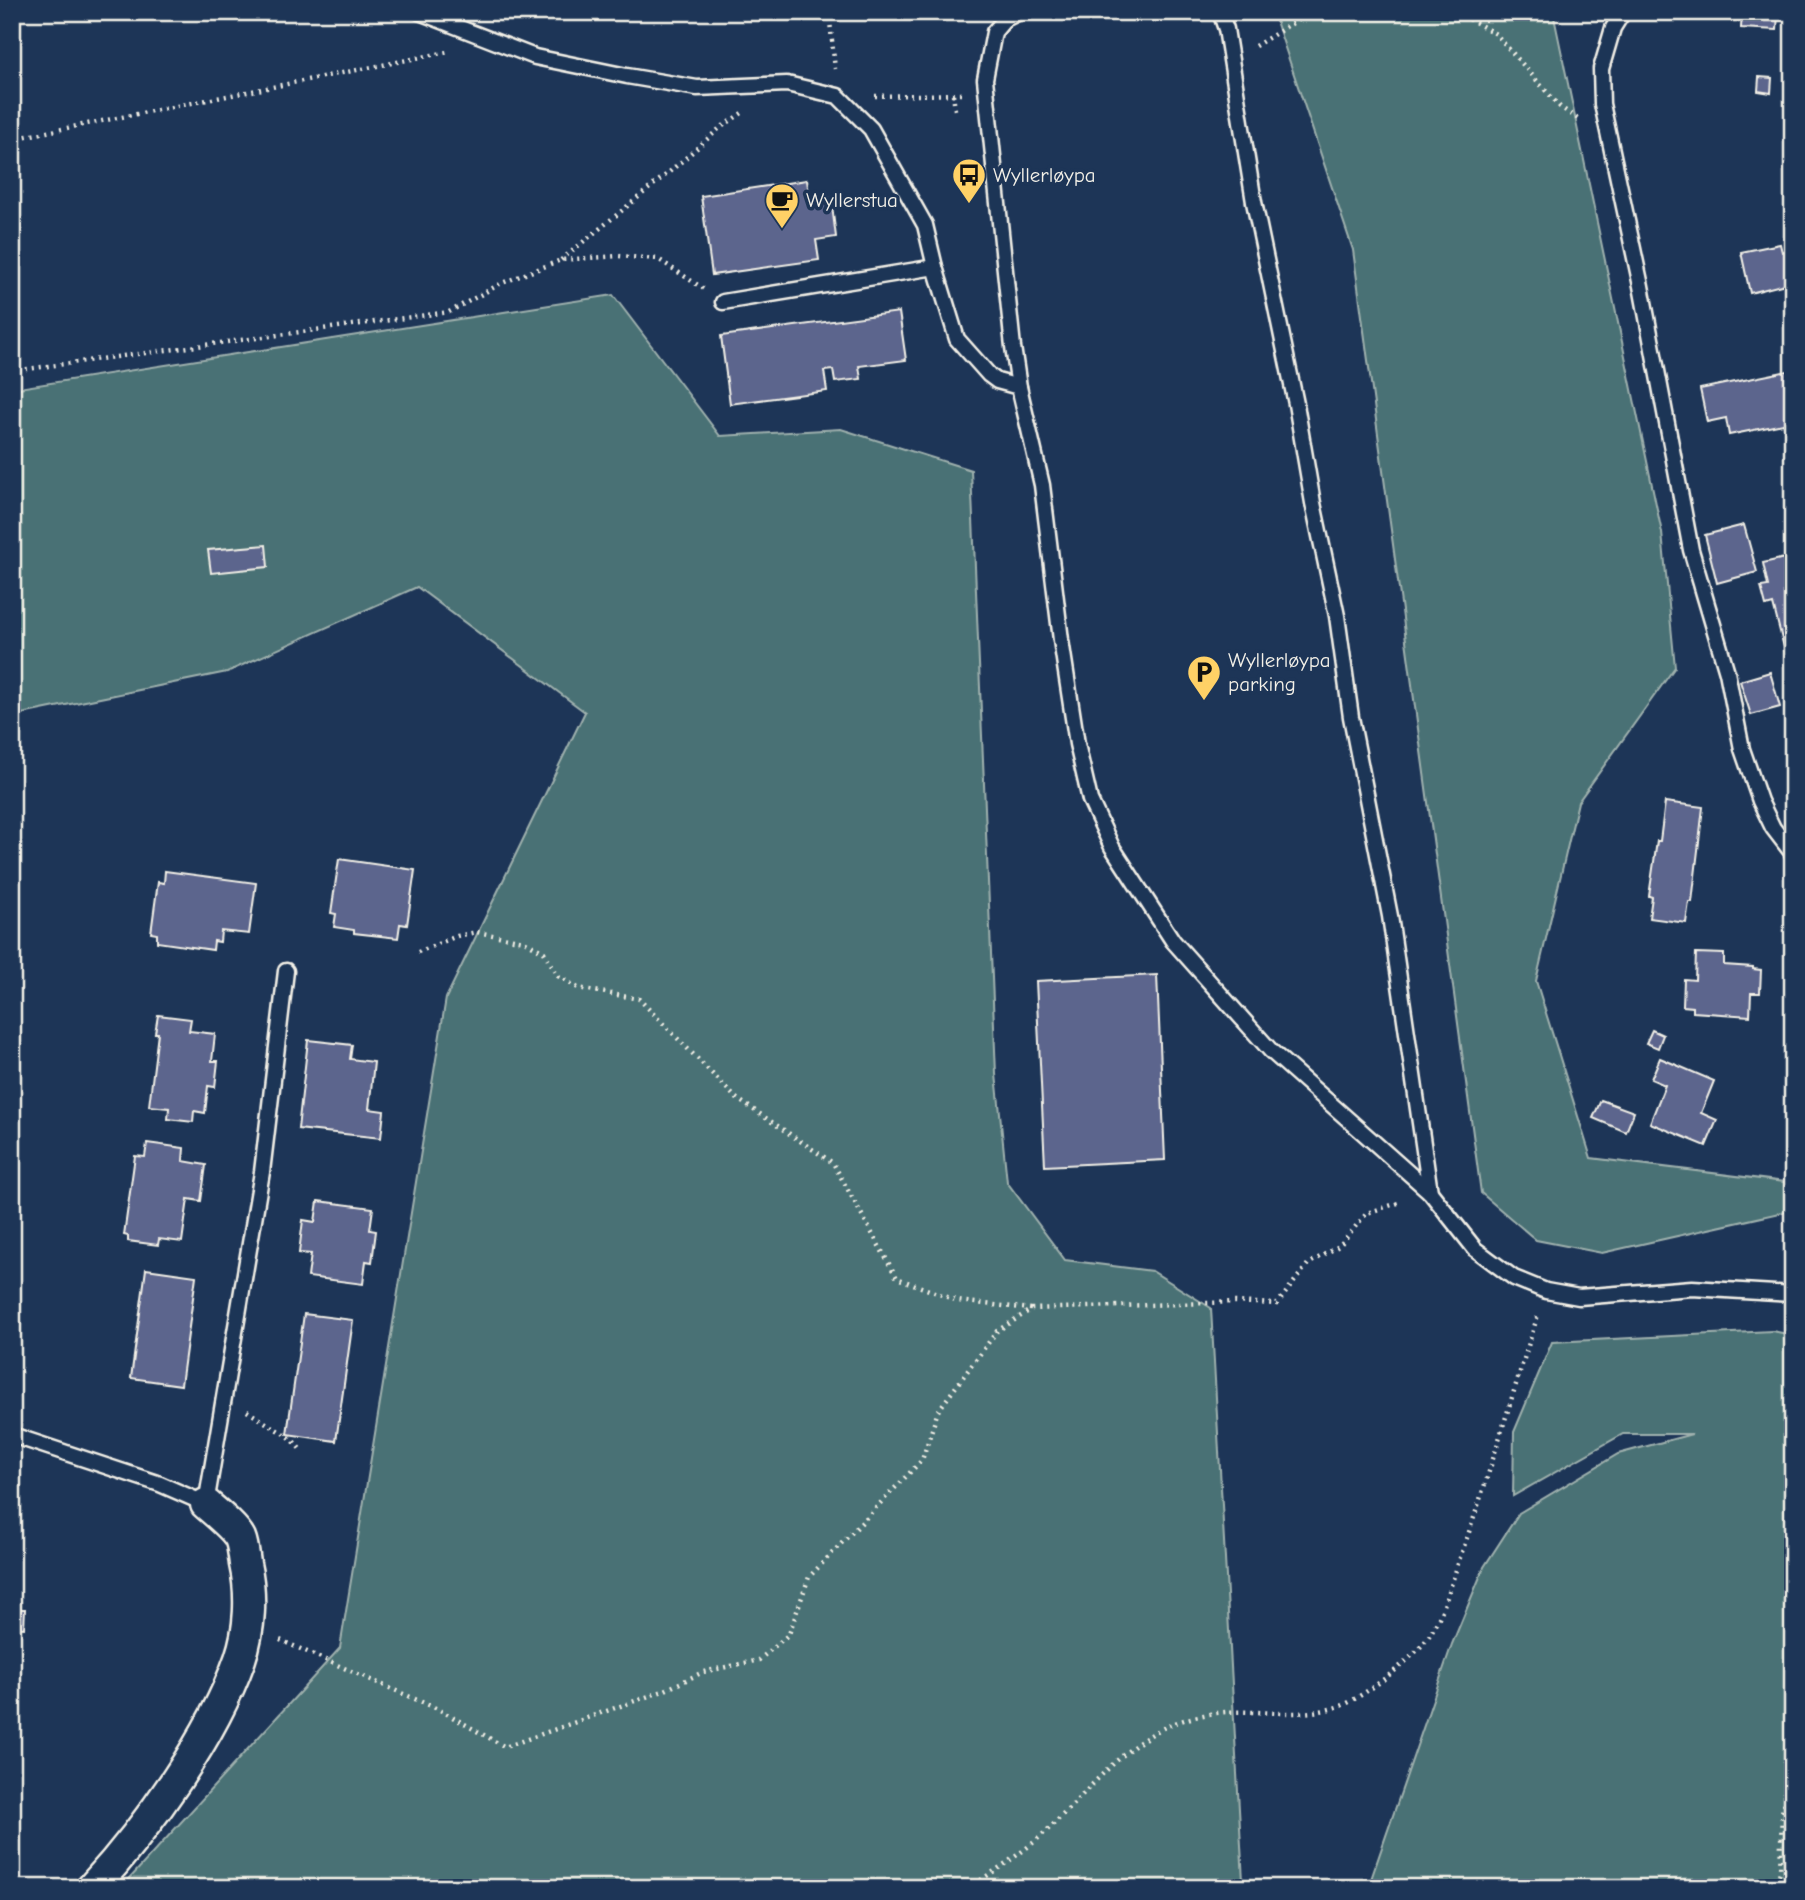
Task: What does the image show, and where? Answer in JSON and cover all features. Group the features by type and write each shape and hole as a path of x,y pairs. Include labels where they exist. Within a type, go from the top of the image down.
{"street":[{"path":"92,1888 156,1810 182,1770 220,1706 240,1658 247,1626 250,1585 239,1537 206,1504"}],"lane":[{"path":"419,12 535,57 697,88 786,85 838,96 871,129 925,225 957,339 989,375 997,381 1019,387"},
{"path":"1019,12 1005,19 994,32 985,79 986,93 1019,387 1042,485 1060,640 1077,744 1090,800 1112,847 1173,941 1271,1051 1430,1192 1475,1249 1514,1278 1546,1291 1579,1297 1692,1288 1793,1294"},
{"path":"1220,12 1226,29 1254,202 1297,404 1313,503 1337,616 1351,717 1390,916 1430,1192"},
{"path":"1623,12 1613,28 1601,69 1602,104 1641,286 1691,550 1727,672 1742,749 1769,819 1793,855"},
{"path":"723,302 935,267"},
{"path":"12,1436 137,1476 206,1504 262,1172 286,971"}],"path":[{"path":"830,12 838,96 986,93"},
{"path":"1230,60 1311,12"},
{"path":"1457,12 1496,34 1560,107 1609,135"},
{"path":"12,139 496,41"},
{"path":"561,260 720,128 786,85"},
{"path":"953,94 955,110"},
{"path":"12,370 449,313 502,283 561,260 618,256 658,259 723,302"},
{"path":"418,952 457,936 477,932 524,941 544,952 558,976 578,988 639,999 736,1098 833,1163 897,1278 958,1301 1032,1309 1235,1301 1277,1304 1308,1264 1339,1246 1367,1213 1430,1192"},
{"path":"969,1888 1042,1836 1143,1740 1170,1725 1202,1715 1226,1712 1316,1712 1343,1704 1373,1687 1410,1657 1429,1637 1443,1608 1485,1488 1546,1291"},
{"path":"247,1626 440,1710 505,1747 663,1691 703,1672 759,1660 789,1634 809,1577 922,1460 938,1411 997,1331 1032,1309"},
{"path":"225,1397 292,1439 300,1449"},
{"path":"1775,1888 1780,1872 1782,1812 1793,1775"}],"green space":[{"path":"1273,12 1553,12 1662,533 1675,667 1578,802 1536,981 1591,1158 1793,1183 1793,1210 1602,1253 1536,1240 1481,1193 1353,250"},
{"path":"613,295 720,436 841,429 971,470 996,1074 1007,1182 1065,1260 1152,1271 1211,1308 1243,1881 1248,1888 121,1888 340,1648 446,998 585,712 417,587 227,672 12,716 12,389"},
{"path":"1772,1331 1793,1335 1793,1888 1368,1888 1452,1644 1484,1567 1519,1513 1618,1454 1692,1434 1623,1434 1513,1496 1514,1432 1552,1342"}],"building":[{"path":"1742,12 1778,12 1777,30 1741,28"},
{"path":"1759,77 1772,78 1771,93 1758,91"},
{"path":"807,180 810,201 831,198 836,237 816,240 819,260 712,275 701,196"},
{"path":"1780,244 1782,252 1792,249 1793,282 1750,293 1741,252"},
{"path":"899,312 906,360 859,366 861,379 835,382 833,370 824,371 827,391 730,404 721,336"},
{"path":"1793,370 1793,422 1729,435 1726,418 1707,422 1700,389"},
{"path":"1744,525 1757,572 1717,583 1705,535"},
{"path":"266,545 268,567 211,573 208,550"},
{"path":"1793,556 1793,670 1790,671 1773,604 1766,606 1761,587 1768,586 1763,563"},
{"path":"1770,672 1780,707 1751,715 1740,681"},
{"path":"1665,802 1703,807 1692,902 1689,902 1686,923 1649,918 1652,897 1649,896"},
{"path":"339,859 415,870 407,925 400,924 398,938 354,933 354,930 334,927 336,914 331,913"},
{"path":"165,871 256,883 249,934 221,931 220,942 214,941 213,950 157,942 157,934 151,933 158,882 164,883"},
{"path":"1696,953 1724,954 1724,965 1761,970 1760,993 1751,993 1750,1016 1693,1012 1693,1007 1683,1006 1684,979 1695,980"},
{"path":"1157,975 1165,1160 1045,1166 1036,981"},
{"path":"158,1015 191,1019 189,1031 215,1034 212,1061 218,1061 215,1087 208,1086 205,1113 194,1111 193,1122 168,1119 169,1108 149,1106"},
{"path":"1652,1030 1663,1035 1658,1048 1646,1043"},
{"path":"308,1040 352,1045 350,1059 374,1062 369,1109 384,1111 381,1138 298,1129"},
{"path":"1660,1058 1714,1081 1701,1113 1717,1120 1706,1146 1650,1123 1665,1085 1651,1079"},
{"path":"1601,1100 1634,1112 1626,1132 1593,1118"},
{"path":"147,1143 184,1148 183,1161 206,1165 201,1201 188,1199 182,1242 159,1239 158,1245 128,1241 128,1236 124,1235 135,1156 145,1157"},
{"path":"318,1201 373,1208 370,1230 376,1231 372,1262 366,1261 363,1284 308,1277 311,1254 299,1253 303,1220 315,1222"},
{"path":"146,1269 196,1276 181,1385 131,1378"},
{"path":"304,1314 353,1320 336,1441 287,1434"},
{"path":"12,1609 25,1609 24,1628 12,1627"}],"place":[{"name":"Wyllerløypa","path":"969,205"},
{"name":"Wyllerstua","path":"782,230"},
{"name":"Wyllerløypa parking","path":"1204,702"}]}
